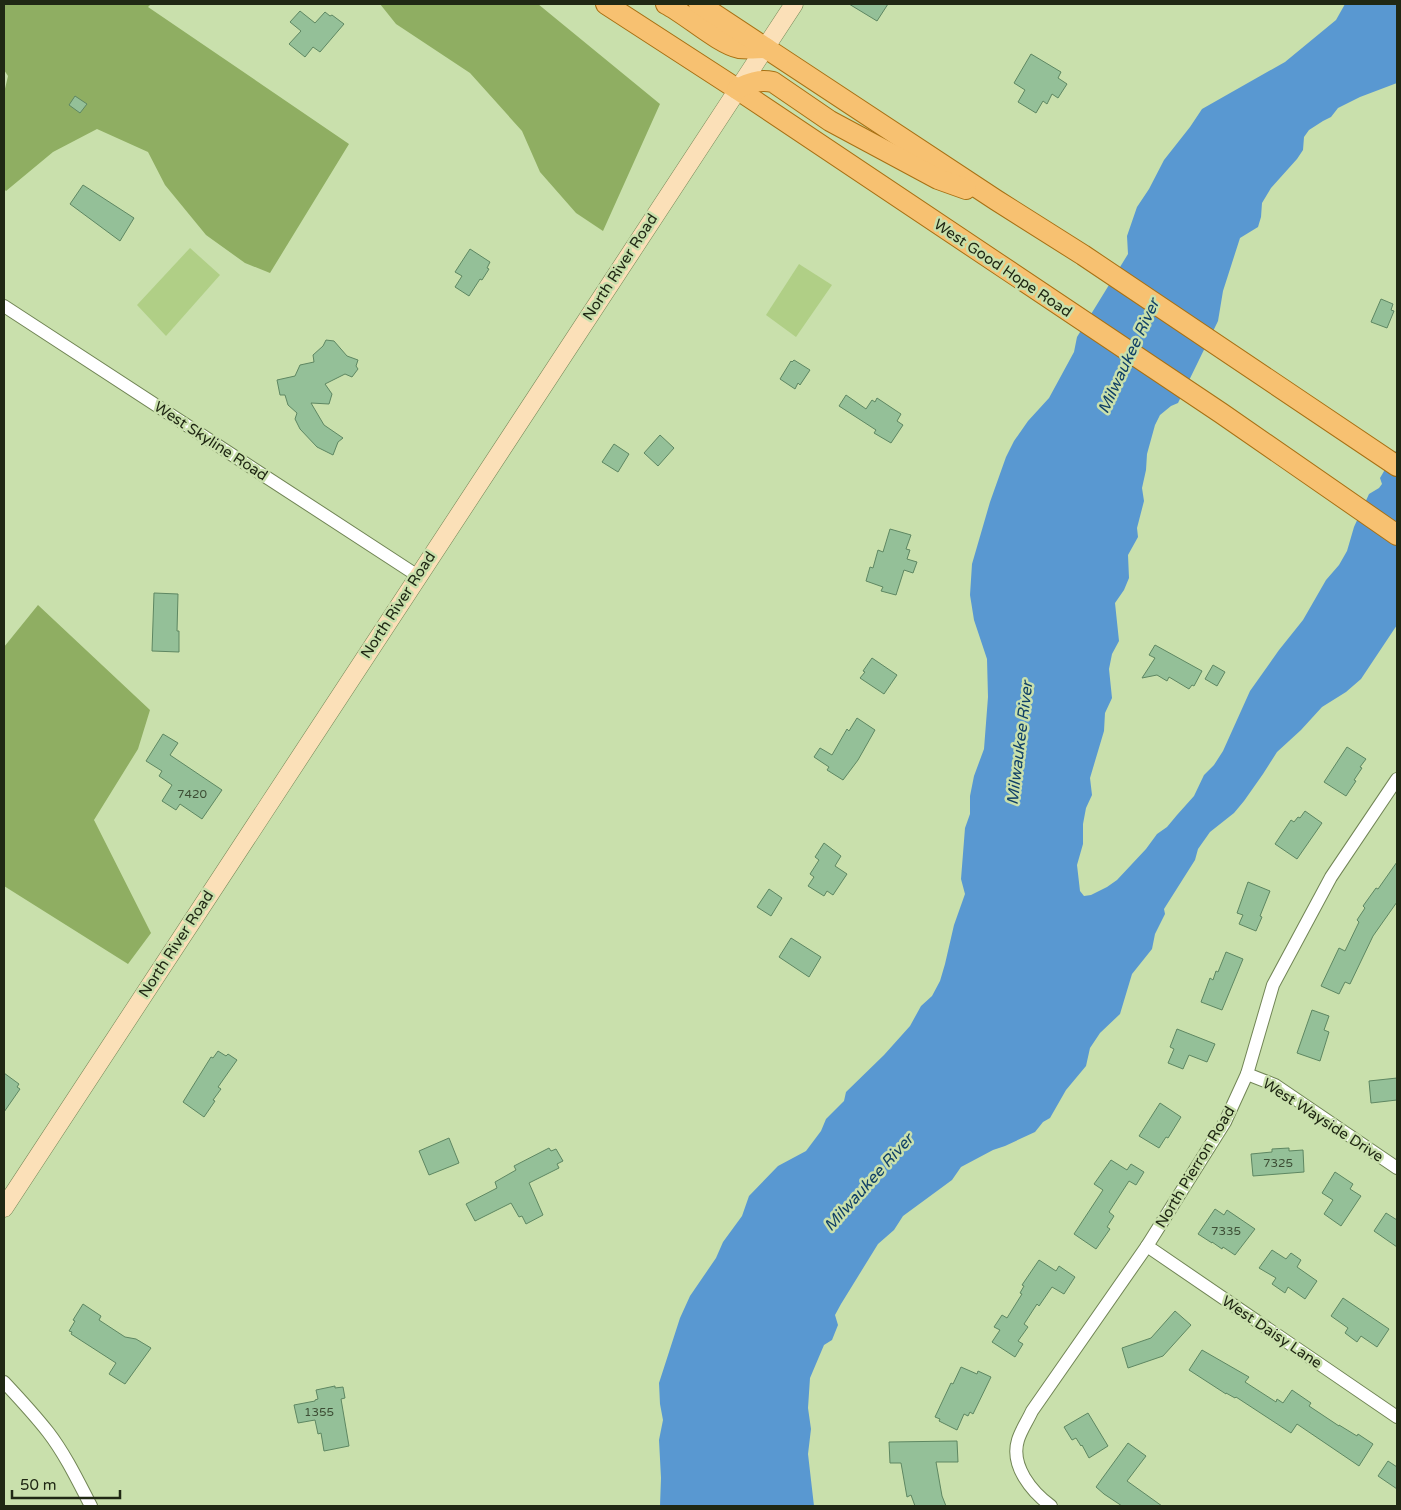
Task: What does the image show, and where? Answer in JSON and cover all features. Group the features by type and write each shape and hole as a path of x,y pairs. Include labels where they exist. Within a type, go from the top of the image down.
{"main road":[{"name":"West Good Hope Road","path":"606,4 737,89 1221,413 1397,534"},
{"path":"666,4 737,48 766,48"},
{"path":"699,4 996,200 1083,255 1397,466"},
{"path":"737,89 749,83 762,80 773,82 830,121 938,179 996,200"}],"street":[{"name":"North River Road","path":"4,1208 794,4"},
{"name":"West Skyline Road","path":"4,306 418,576"},
{"name":"North Pierron Road","path":"1051,1506 1027,1482 1017,1464 1017,1441 1032,1411 1147,1246 1225,1122 1248,1074 1273,984 1331,877 1397,779"},
{"name":"West Wayside Drive","path":"1248,1074 1275,1085 1397,1168"},
{"name":"West Daisy Lane","path":"1147,1246 1397,1417"},
{"path":"4,1382 49,1433 91,1506"}],"green space":[{"path":"4,4 151,4 148,7 349,144 270,273 245,263 206,235 165,185 148,152 97,129 53,152 6,191 4,189 4,93 8,76 4,70"},
{"path":"380,4 538,4 660,104 603,231 576,213 540,172 522,131 470,73 396,24"},
{"path":"190,248 220,275 166,336 137,305"},
{"path":"799,264 832,285 796,337 766,315"},
{"path":"38,605 150,710 138,749 94,820 151,933 128,964 4,886 4,647"}],"water":[{"name":"Milwaukee River","path":"1345,4 1397,4 1397,83 1360,97 1338,108 1331,117 1309,130 1304,137 1303,150 1271,188 1262,203 1258,227 1240,238 1223,291 1218,321 1178,403 1160,415 1155,425 1147,454 1142,488 1144,501 1137,528 1138,537 1128,555 1129,578 1124,590 1115,603 1119,641 1112,654 1109,669 1112,698 1105,713 1104,731 1090,778 1092,795 1086,808 1083,824 1083,844 1077,865 1080,891 1084,896 1091,895 1117,880 1146,849 1157,834 1167,827 1194,796 1204,775 1214,765 1223,751 1250,691 1303,620 1326,580 1339,565 1347,551 1354,527 1369,494 1382,484 1380,478 1397,449 1397,625 1361,679 1346,692 1322,707 1277,752 1244,801 1234,813 1210,832 1198,849 1195,860 1164,909 1165,914 1155,934 1152,949 1132,974 1120,1014 1100,1033 1090,1048 1086,1066 1066,1090 1050,1118 1043,1122 1035,1132 993,1150 961,1167 952,1180 903,1216 894,1230 878,1244 835,1315 838,1325 832,1340 824,1345 810,1378 808,1408 811,1429 808,1454 814,1506 660,1506 659,1440 663,1420 659,1383 680,1318 690,1296 716,1258 723,1242 742,1216 749,1196 778,1166 806,1151 821,1131 826,1119 844,1101 846,1092 884,1055 910,1026 921,1006 932,996 940,981 954,925 965,894 961,879 965,828 970,814 970,796 974,776 984,749 988,697 987,659 974,620 970,595 972,564 990,502 1006,457 1014,441 1028,421 1049,398 1074,352 1077,337 1128,254 1127,236 1137,207 1164,160 1202,109 1285,62 1336,20"}],"building":[{"path":"849,4 888,4 877,21"},
{"path":"300,11 315,23 325,12 344,24 320,52 313,47 305,57 289,44 301,31 290,22"},
{"path":"1031,54 1061,72 1058,78 1067,84 1058,98 1052,94 1047,104 1043,101 1036,113 1018,102 1025,90 1014,83"},
{"path":"75,96 87,104 80,113 69,105"},
{"path":"83,185 134,218 120,241 70,204"},
{"path":"470,249 490,262 487,268 489,269 469,296 455,287 462,276 455,272"},
{"path":"1381,299 1393,304 1391,310 1394,311 1387,328 1371,322"},
{"path":"326,340 334,341 347,356 358,360 356,366 358,369 352,377 345,374 325,384 332,394 329,404 311,403 324,425 343,438 338,442 333,455 317,447 300,429 295,419 297,413 288,405 285,395 280,395 277,380 295,376 300,365 314,362 313,355 323,346"},
{"path":"794,360 810,370 795,389 780,379 791,361"},
{"path":"846,395 866,409 872,400 875,402 877,398 901,414 897,421 903,425 891,443 874,433 876,430 839,406"},
{"path":"660,435 674,448 658,466 644,453"},
{"path":"614,444 629,454 618,472 602,462"},
{"path":"890,529 911,535 906,549 910,550 907,559 917,562 913,573 904,570 896,595 881,591 883,587 866,581 870,567 873,568 878,550 883,552"},
{"path":"154,593 178,594 177,631 179,631 179,652 152,651"},
{"path":"1155,645 1202,671 1194,686 1192,685 1189,689 1169,677 1167,681 1157,675 1142,678 1155,658 1149,655"},
{"path":"872,658 897,675 884,694 860,678"},
{"path":"1213,665 1225,672 1217,686 1205,679"},
{"path":"857,718 875,730 858,760 843,780 827,770 829,767 814,757 820,748 832,755 847,729 849,731"},
{"path":"163,734 178,743 170,755 222,790 202,819 180,804 176,810 162,801 172,785 159,776 162,771 146,761"},
{"path":"1347,747 1366,759 1354,780 1356,781 1346,796 1324,782"},
{"path":"1305,811 1322,823 1297,859 1275,844 1291,820 1294,822"},
{"path":"824,843 841,856 835,866 847,874 833,895 827,891 824,896 808,886 814,877 810,874 819,860 815,857"},
{"path":"1397,862 1397,902 1373,936 1350,984 1345,982 1339,994 1321,986 1339,948 1345,951 1359,922 1357,920 1365,908 1363,906"},
{"path":"1248,882 1270,891 1256,931 1239,924 1243,915 1237,913"},
{"path":"769,889 782,898 771,916 757,907"},
{"path":"791,938 821,957 809,977 779,957"},
{"path":"1226,952 1243,959 1222,1010 1201,1002 1210,978 1213,980 1216,971 1218,972"},
{"path":"1312,1010 1329,1016 1324,1030 1329,1032 1320,1061 1297,1053"},
{"path":"1177,1029 1215,1044 1207,1062 1189,1055 1183,1069 1168,1063 1174,1049 1170,1047"},
{"path":"218,1051 226,1056 228,1054 237,1060 218,1087 221,1089 204,1117 183,1102 211,1057 213,1058"},
{"path":"4,1073 19,1084 17,1087 20,1089 4,1112"},
{"path":"1397,1078 1397,1100 1371,1103 1369,1081"},
{"path":"1160,1103 1181,1117 1168,1138 1166,1137 1159,1148 1139,1136"},
{"path":"449,1138 459,1163 429,1175 419,1151"},
{"path":"549,1148 551,1151 556,1149 563,1161 557,1164 559,1168 529,1183 543,1215 526,1224 522,1216 519,1217 511,1203 475,1221 466,1204 497,1188 495,1182 516,1170 514,1166"},
{"path":"1289,1148 1289,1151 1303,1150 1304,1172 1253,1176 1251,1154 1272,1152 1272,1149"},
{"path":"1111,1160 1127,1170 1131,1164 1144,1172 1136,1185 1129,1181 1109,1212 1114,1216 1107,1227 1110,1229 1096,1249 1074,1234 1103,1190 1094,1184"},
{"path":"1335,1172 1353,1184 1350,1189 1361,1196 1341,1226 1324,1214 1333,1200 1322,1193"},
{"path":"1215,1209 1224,1215 1227,1210 1255,1229 1235,1255 1198,1234"},
{"path":"1386,1213 1397,1220 1397,1247 1374,1231"},
{"path":"1272,1250 1286,1259 1291,1253 1301,1260 1297,1267 1317,1281 1305,1299 1288,1287 1285,1293 1272,1284 1276,1278 1259,1268"},
{"path":"1039,1260 1056,1271 1059,1266 1075,1277 1064,1294 1052,1287 1039,1306 1037,1304 1024,1324 1028,1327 1018,1341 1023,1344 1015,1357 992,1342 1000,1330 994,1327 1002,1315 1007,1318 1022,1294 1020,1293 1024,1286 1022,1285"},
{"path":"1343,1298 1389,1329 1377,1347 1361,1336 1357,1342 1345,1333 1348,1328 1331,1316"},
{"path":"83,1304 101,1316 99,1320 125,1337 136,1339 151,1348 125,1384 109,1374 116,1363 69,1331 75,1321 73,1320"},
{"path":"1175,1311 1191,1325 1163,1356 1128,1368 1122,1348 1151,1338"},
{"path":"1202,1350 1249,1377 1245,1382 1276,1402 1277,1399 1283,1403 1292,1390 1311,1403 1309,1406 1339,1426 1357,1436 1358,1434 1373,1444 1359,1466 1297,1424 1291,1433 1236,1397 1226,1394 1189,1370"},
{"path":"961,1367 977,1374 978,1371 991,1377 973,1414 970,1412 968,1416 964,1414 957,1430 935,1417"},
{"path":"335,1386 335,1388 343,1387 345,1398 341,1399 349,1446 324,1451 321,1433 318,1434 315,1420 298,1423 294,1405 315,1401 318,1399 316,1390"},
{"path":"1088,1413 1108,1446 1089,1458 1082,1445 1076,1438 1072,1440 1064,1427"},
{"path":"957,1441 958,1462 936,1462 942,1496 946,1506 915,1506 911,1495 907,1497 901,1463 890,1463 889,1442"},
{"path":"1128,1443 1146,1456 1127,1481 1162,1506 1122,1506 1096,1487"},
{"path":"1388,1461 1397,1467 1397,1489 1378,1476"}]}
